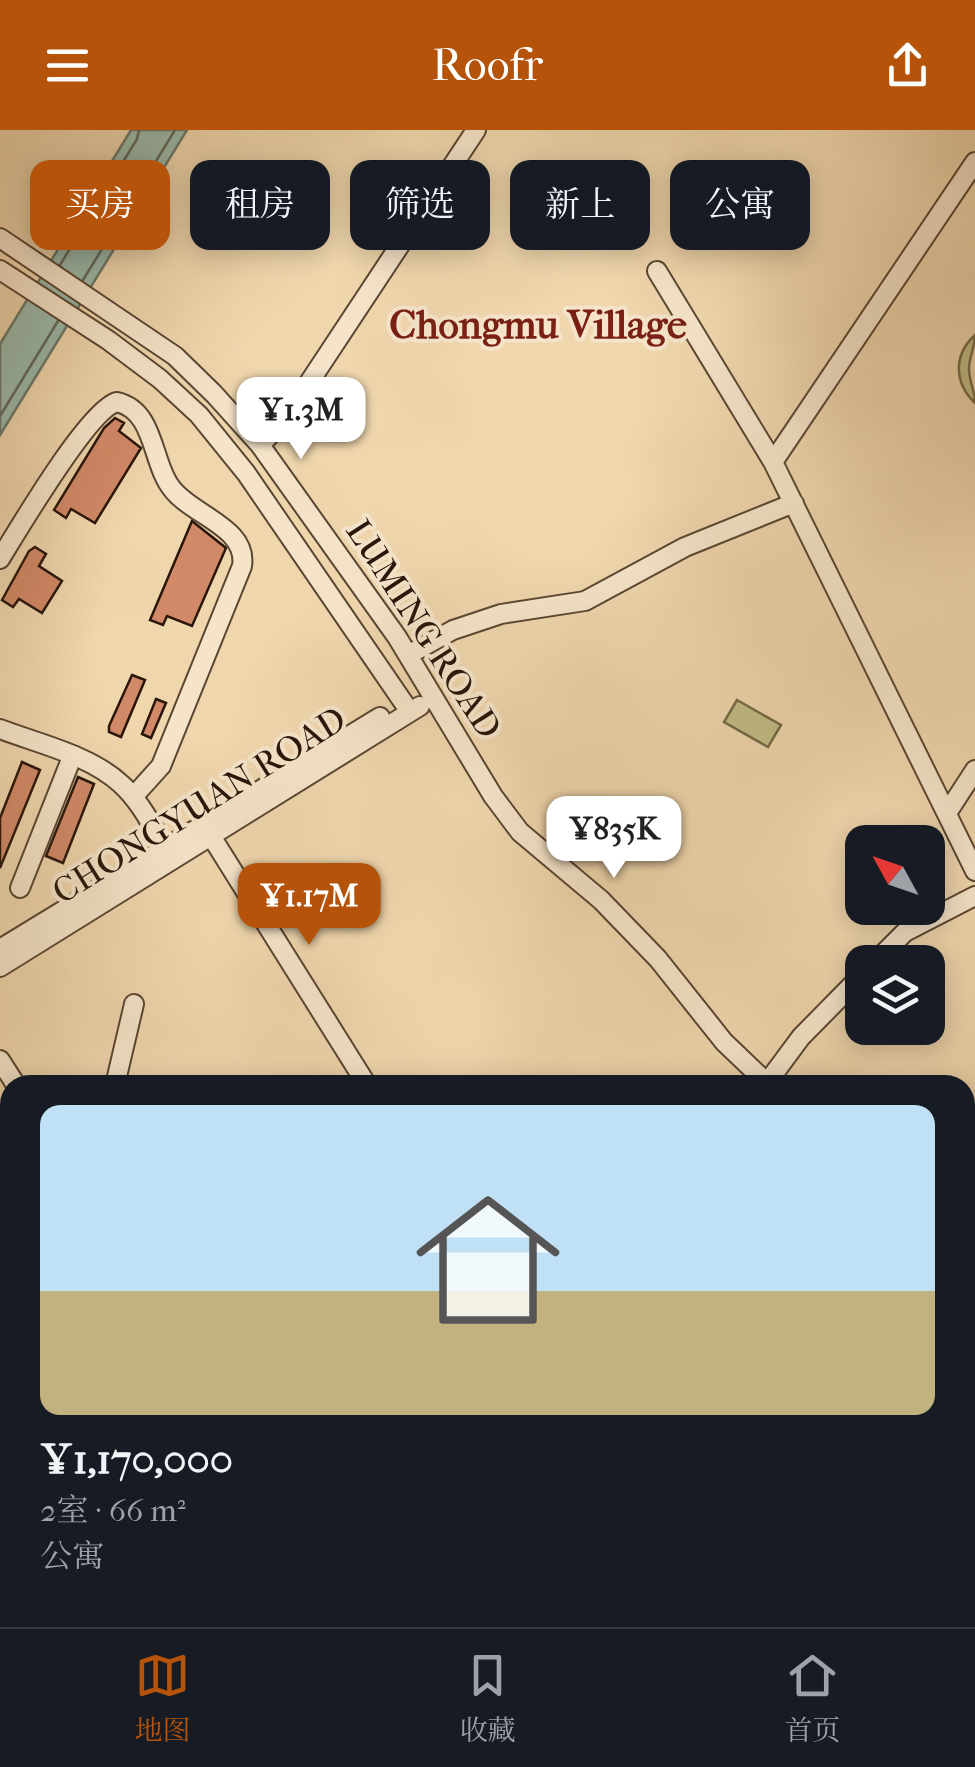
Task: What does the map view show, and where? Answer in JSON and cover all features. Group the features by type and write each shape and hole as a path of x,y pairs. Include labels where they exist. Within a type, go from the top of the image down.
{"street":[{"path":"260,445 282,422 476,130"},
{"path":"773,462 975,162"},
{"name":"LUMING ROAD","path":"0,238 175,356 214,394 260,445 408,655 493,796 520,832 612,912 658,959 724,1042 759,1075"},
{"name":"LUMING ROAD","path":"2,271 160,379 199,415 246,473 407,707"},
{"path":"657,271 773,462 975,871"},
{"path":"0,559 87,429 104,408 116,402 142,418 161,473 176,494 240,544 242,566 170,747 149,783 133,797"},
{"path":"408,655 453,630 501,614 586,601 685,547 794,503"},
{"name":"CHONGYUAN ROAD","path":"0,950 430,693"},
{"name":"CHONGYUAN ROAD","path":"0,966 211,836 407,707"},
{"path":"0,729 109,774 133,797 166,848"},
{"path":"20,888 72,757"},
{"path":"947,812 975,770"},
{"path":"211,836 361,1075"},
{"path":"892,945 905,932 975,896"},
{"path":"774,1075 801,1037 845,992"},
{"path":"118,1075 134,1004"}],"shaded area":[{"path":"975,335 969,369 975,403 963,387 959,369 963,351"},
{"path":"737,700 781,725 768,747 724,722"}],"water":[{"path":"131,130 187,130 169,160 113,160"},
{"path":"58,250 113,250 0,435 0,344"}],"building":[{"path":"115,418 124,423 119,431 141,448 95,523 71,509 66,518 54,510 104,428"},
{"path":"192,521 226,548 192,626 167,616 163,625 150,620"},
{"path":"35,547 46,554 39,566 62,581 42,613 19,599 13,607 2,600"},
{"path":"132,675 145,680 121,737 109,732 109,726"},
{"path":"156,699 166,703 151,738 142,734"},
{"path":"22,762 40,770 0,868 0,818"},
{"path":"78,777 94,784 63,863 46,856"}],"district":[{"name":"Chongmu Village","path":"538,324"}]}
